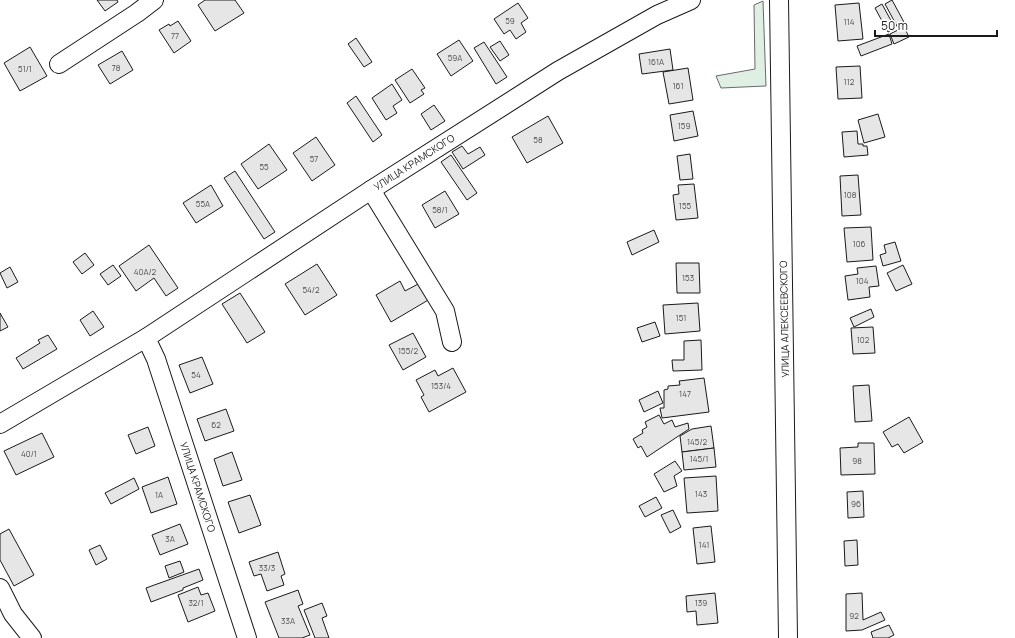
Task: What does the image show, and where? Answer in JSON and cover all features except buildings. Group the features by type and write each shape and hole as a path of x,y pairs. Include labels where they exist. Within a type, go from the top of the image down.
{"street":[{"path":"59,64 137,13 154,0"},
{"name":"УЛИЦА КРАМСКОГО","path":"0,424 146,338 371,190 558,70 657,15 691,0"},
{"name":"УЛИЦА АЛЕКСЕЕВСКОГО","path":"779,0 788,638"},
{"path":"371,190 445,311 452,342"},
{"name":"УЛИЦА КРАМСКОГО","path":"146,338 156,359 247,638"},
{"path":"0,588 13,614 32,638"}],"green space":[{"path":"763,1 766,86 721,88 716,76 755,69 754,5"}]}
